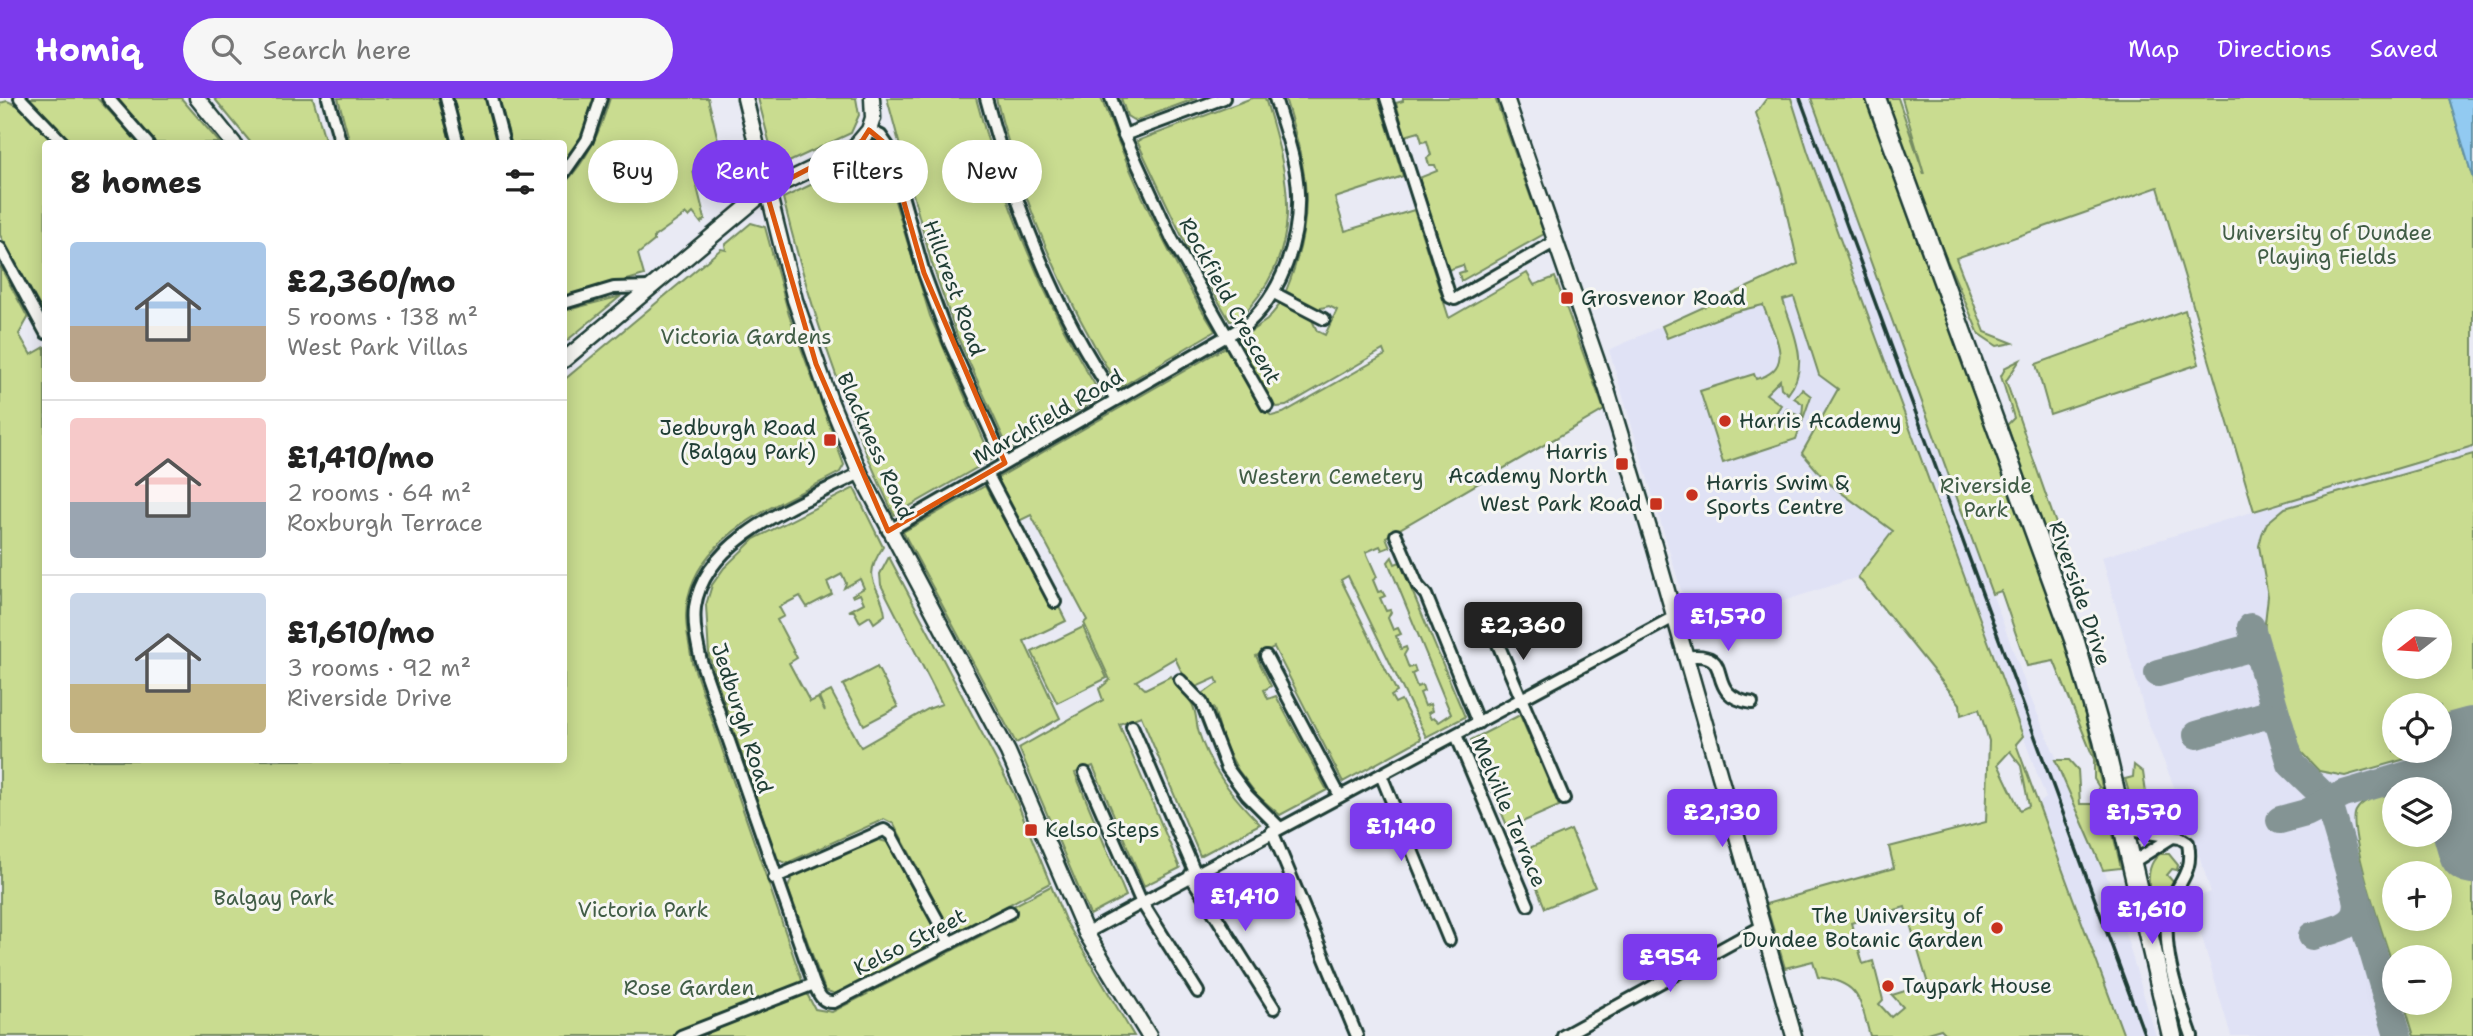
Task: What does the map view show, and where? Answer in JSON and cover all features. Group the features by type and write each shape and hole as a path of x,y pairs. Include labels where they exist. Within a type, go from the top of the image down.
{"main road":[{"name":"Riverside Drive","path":"1876,98 2075,642 2103,740 2172,1036"}],"street":[{"path":"20,98 60,140"},
{"path":"108,98 145,140"},
{"path":"197,98 231,140"},
{"path":"328,98 340,140"},
{"path":"446,98 457,140"},
{"path":"492,98 504,140"},
{"path":"567,169 587,140 601,98"},
{"name":"Blackness Road","path":"745,98 754,140"},
{"path":"794,177 853,149 869,130 873,118 872,98"},
{"path":"986,98 1013,190 1055,295 1085,354 1116,399"},
{"name":"Rockfield Crescent","path":"1111,98 1124,135 1172,239 1267,406"},
{"path":"1124,135 1224,98"},
{"path":"1275,98 1292,155 1298,193 1295,234 1274,293 1324,318"},
{"path":"1386,98 1450,297 1455,299 1554,235"},
{"path":"1506,98 1554,235 1654,545 1794,1036"},
{"name":"Hillcrest Road","path":"869,130 881,136 888,146 924,273 950,343 1005,463"},
{"path":"567,358 752,203"},
{"name":"Blackness Road","path":"769,203 805,331 860,472 888,531 1027,791 1086,933 1149,1036"},
{"path":"0,248 42,326"},
{"path":"567,302 614,288 651,288"},
{"name":"Marchfield Road","path":"888,531 1227,336 1262,311 1274,293"},
{"name":"Jedburgh Road","path":"827,1003 821,999 814,984 774,878 701,661 695,632 695,606 703,584 715,565 738,540 860,472"},
{"path":"988,475 1055,602"},
{"path":"1396,535 1418,586 1426,595 1478,723"},
{"path":"1086,933 1141,901 1674,617"},
{"path":"1495,637 1564,799"},
{"path":"1685,655 1711,659 1716,663 1726,694 1731,699 1752,703"},
{"path":"1266,656 1340,796"},
{"path":"1180,680 1202,704 1227,768 1275,829 1357,1036"},
{"path":"1132,726 1192,874 1274,1008"},
{"name":"Melville Terrace","path":"1456,735 1528,905"},
{"path":"1085,773 1141,901 1198,992"},
{"path":"1381,775 1450,940"},
{"path":"2122,829 2180,838 2188,843 2191,859 2187,875 2173,896 2167,928 2171,962 2192,1036"},
{"path":"774,878 884,830 891,835 950,943"},
{"path":"2130,864 2171,838"},
{"name":"Kelso Street","path":"827,1003 834,1002 1010,912"},
{"path":"1563,1036 1763,926"},
{"path":"681,1036 701,1032 814,984"}],"highlighted area":[{"path":"869,130 888,146 924,273 1005,463 888,531 816,364 766,191 862,141"}],"shaded area":[{"path":"1791,98 1811,98 2029,694 2112,889 2156,1036 2124,1036 2038,804 2046,798 1808,152"},
{"name":"Harris Academy","path":"1798,264 1838,389 1827,482 1894,531 1858,577 1693,630 1609,350"},
{"path":"2473,446 2473,1036 2231,1036 2191,900 2211,892 2189,824 2146,717 2102,557"}],"green space":[{"path":"26,98 97,98 136,140 65,140"},
{"path":"113,98 181,98 217,140 151,140"},
{"path":"214,98 313,98 325,140 249,140"},
{"path":"338,98 438,98 450,140 349,140"},
{"path":"451,98 485,98 497,140 462,140"},
{"path":"499,98 596,98 581,140 567,161 567,140 510,140"},
{"path":"610,98 708,98 718,140 692,140 692,203 701,203 705,219 701,223 693,213 689,217 686,214 654,237 654,241 638,254 644,275 570,297 567,296 567,180 588,151 588,203 678,203 678,140 594,140"},
{"path":"758,98 856,98 859,115 851,133 836,140 808,140 808,153 794,160 794,140 769,140"},
{"path":"887,98 976,98 988,140 942,140 942,203 1009,203 1044,289 1102,397 1009,450 958,338 931,261 915,203 928,203 928,140 898,140"},
{"path":"996,98 1101,98 1152,217 1215,331 1119,388 1062,283 1029,203 1042,203 1042,140 1008,140"},
{"path":"1121,98 1197,98 1135,121 1127,116"},
{"path":"1252,98 1265,98 1281,159 1287,215 1275,269 1259,295 1237,321 1230,321 1187,247 1137,141"},
{"name":"Western Cemetery","path":"1285,98 1378,98 1403,176 1335,198 1345,231 1414,210 1449,318 1527,273 1534,285 1555,277 1604,410 1386,537 1390,547 1382,550 1380,546 1366,552 1377,577 1373,580 1378,592 1382,591 1385,596 1380,598 1386,611 1391,612 1388,618 1393,630 1398,628 1401,634 1396,636 1401,649 1406,647 1404,655 1409,668 1414,666 1416,672 1412,674 1417,687 1422,685 1424,691 1420,693 1425,706 1430,704 1432,711 1428,713 1431,719 1435,718 1439,722 1451,714 1388,562 1392,557 1395,564 1400,562 1465,717 1426,737 1348,576 1341,580 1397,692 1391,696 1395,703 1401,700 1421,739 1343,782 1274,647 1256,656 1271,686 1264,690 1268,699 1276,696 1327,790 1280,815 1257,795 1238,770 1224,744 1214,709 1204,700 1204,693 1218,683 1216,678 1194,688 1188,685 1175,658 1136,681 1145,689 1171,676 1193,706 1199,733 1216,771 1260,824 1200,856 1141,716 1119,724 1180,868 1144,886 1093,766 1075,773 1126,896 1090,915 1019,748 1103,700 1099,689 1110,680 1084,623 1087,620 1031,515 1019,521 996,479 1226,347 1265,411 1272,416 1283,413 1385,355 1383,350 1286,406 1277,407 1271,403 1234,343 1267,320 1281,303 1312,320 1317,331 1325,335 1337,310 1329,306 1317,309 1286,291 1302,239 1306,194 1299,149"},
{"path":"1403,98 1495,98 1544,234 1461,281 1459,273 1465,271 1463,265 1448,270 1419,178 1437,171 1435,165 1429,165 1427,158 1431,155 1427,141 1422,142 1419,132 1405,136 1396,103 1403,101"},
{"path":"1767,98 1791,98 1808,152 2023,736 2016,744 2124,1036 1948,1036 1941,1029 1917,1036 1870,1036 1860,1003 1850,988 1832,979 1818,977 1813,961 1785,968 1766,904 1894,868 1889,847 1986,822 1989,741 1979,709 1961,715 1960,704 1858,577 1893,531 1827,482 1802,453 1838,389 1819,375 1794,297 1783,300 1798,348 1795,383 1788,394 1781,388 1780,380 1766,394 1781,405 1771,421 1777,425 1787,409 1802,418 1803,404 1794,398 1802,389 1811,396 1796,439 1723,463 1700,391 1754,374 1756,379 1769,374 1776,367 1779,349 1763,305 1734,312 1667,338 1662,326 1798,264 1781,188 1756,113","holes":["2010,751 2021,766 2029,806 2020,810 1998,764","1905,907 1928,984 1892,995 1903,1007 1891,1017 1879,1004 1883,1000 1873,961 1863,964 1851,923"]},
{"name":"Riverside Park","path":"1811,98 1866,98 2071,655 2121,868 2103,870 2055,760 2069,760 2078,770 2080,804 2093,804 2099,787 2094,779 2094,759 2054,661 2027,666 2001,591 1992,594"},
{"name":"University of Dundee Playing Fields","path":"1883,98 1898,98 1924,174 1902,98 2449,98 2473,179 2473,446 2254,511 2158,187 1956,258 1985,332 2013,343 1997,346 1979,334 1919,195"},
{"path":"7,101 19,106 50,140 42,140 42,314 0,235 0,103"},
{"path":"808,186 808,203 896,203 930,316 992,459 894,515 844,399 817,320 784,203 794,203 794,193"},
{"path":"751,223 765,227 789,315 844,465 840,472 749,520 728,536 710,553 697,574 687,606 686,622 692,662 806,992 815,1009 832,1012 1014,919 1013,906 1051,886 1065,920 1134,1036 706,1036 707,1030 689,1036 0,1036 0,266 28,318 19,334 31,355 42,349 42,763 567,763 567,377 721,249 726,250 725,245"},
{"path":"621,296 567,341 567,310"},
{"path":"2185,310 2199,364 2050,414 2036,364"},
{"name":"Riverside Park","path":"2020,360 2006,381 2070,564 2060,567 2059,574 2007,425 2014,418 2001,376 2006,367"},
{"path":"2473,454 2473,740 2452,746 2452,693 2382,693 2382,763 2391,763 2345,776 2319,771 2301,752 2264,632 2268,596 2259,546 2267,523 2285,508"},
{"path":"985,486 1050,606 1057,603 1066,621 1024,641 1060,718 1016,743 903,532"},
{"path":"854,488 883,547 876,559 872,576 885,615 874,623 870,616 860,622 854,611 849,611 864,603 860,594 853,597 852,595 864,588 860,579 844,588 846,583 842,574 827,582 832,594 807,607 800,596 779,607 784,616 777,620 797,658 789,663 810,702 818,698 825,711 819,697 831,691 861,747 928,709 942,704 881,585 880,574 889,557 1013,792 1050,883 960,930 948,925 894,824 884,819 787,863 777,860 709,656 706,605 712,585 724,568 754,539"},
{"path":"1083,627 1107,678 1057,703 1032,652"},
{"path":"877,667 898,707 864,725 843,685"},
{"path":"1520,715 1559,806 1508,828 1471,740"},
{"path":"2134,765 2143,772 2146,793 2161,804 2159,823 2143,820 2134,809 2125,779 2133,777"},
{"path":"2452,793 2461,801 2473,841 2473,1036 2414,1036 2408,1015 2452,1015 2452,945 2386,945 2368,887 2354,822 2359,807 2382,795 2382,847 2452,847"},
{"path":"1571,830 1595,887 1545,908 1522,851"},
{"path":"875,839 887,842 936,932 932,944 835,994 825,990 788,888 792,877"},
{"path":"2160,854 2169,854 2178,865 2177,870 2172,869 2167,875 2175,884 2165,896 2161,926 2157,926 2149,878 2150,869"}],"water":[{"path":"2449,98 2473,98 2473,179"}],"taxiway":[{"path":"2251,627 2291,764 2323,795 2332,814 2398,1036"},
{"path":"2158,673 2250,648 2259,655"},
{"path":"2197,735 2262,716 2272,717 2279,723"},
{"path":"2280,820 2306,813 2344,794 2471,756"},
{"path":"2312,936 2345,926 2351,921 2358,908 2357,898"}],"runway":[{"path":"2473,742 2444,750 2473,849"}],"railway":[{"path":"1800,98 2145,1036"}],"place":[{"name":"Grosvenor Road","path":"1567,298"},
{"name":"Harris Academy","path":"1725,421"},
{"name":"Jedburgh Road (Balgay Park)","path":"830,440"},
{"name":"Harris Academy North","path":"1622,464"},
{"name":"Harris Swim & Sports Centre","path":"1692,495"},
{"name":"West Park Road","path":"1656,504"},
{"name":"Kelso Steps","path":"1031,830"},
{"name":"The University of Dundee Botanic Garden","path":"1997,928"},
{"name":"Taypark House","path":"1888,986"}],"park label":[{"name":"Victoria Gardens","path":"746,337"},
{"name":"Balgay Park","path":"274,898"},
{"name":"Victoria Park","path":"643,910"},
{"name":"Rose Garden","path":"689,988"}]}
